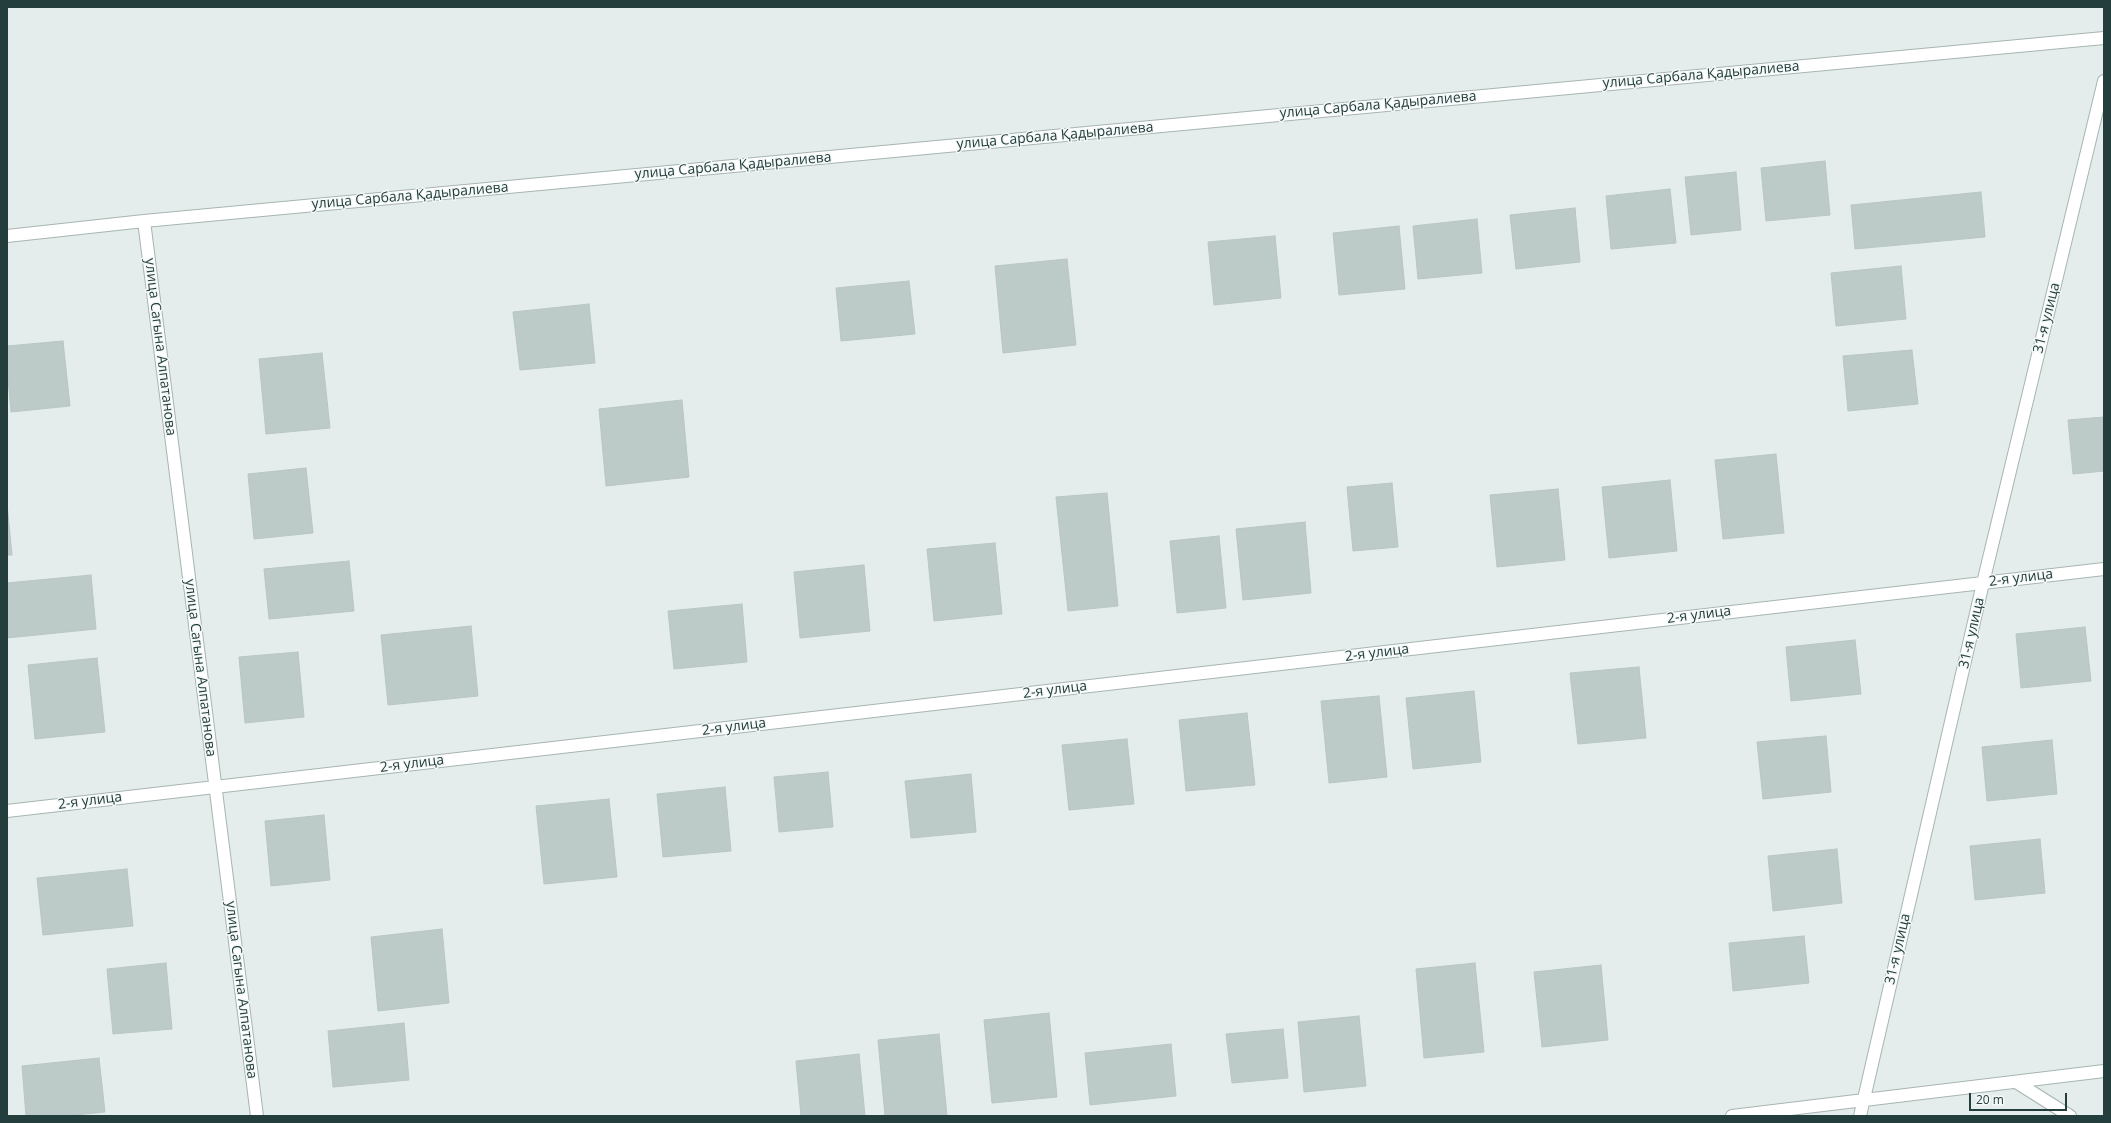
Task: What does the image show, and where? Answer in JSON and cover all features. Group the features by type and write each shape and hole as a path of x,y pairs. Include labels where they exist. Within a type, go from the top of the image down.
{"street":[{"name":"улица Сарбала Қадыралиева","path":"7,236 144,221 2104,38"},
{"name":"31-я улица","path":"1860,1116 1983,582 2104,81"},
{"name":"улица Сагына Алпатанова","path":"144,221 257,1116"},
{"name":"2-я улица","path":"7,811 2104,569"},
{"path":"1732,1116 2104,1071"},
{"path":"2016,1082 2070,1116"}],"building":[{"path":"1825,161 1830,215 1766,221 1761,168"},
{"path":"1736,172 1741,230 1691,235 1685,177"},
{"path":"1670,189 1676,243 1611,249 1606,196"},
{"path":"1981,192 1985,237 1855,249 1851,205"},
{"path":"1575,208 1580,262 1516,269 1510,215"},
{"path":"1477,219 1482,273 1418,279 1413,226"},
{"path":"1399,226 1405,289 1339,295 1333,233"},
{"path":"1275,236 1281,298 1214,305 1208,242"},
{"path":"1067,259 1076,345 1003,353 995,266"},
{"path":"1901,266 1906,319 1836,326 1831,273"},
{"path":"909,281 915,334 841,341 836,288"},
{"path":"589,304 595,363 520,370 513,312"},
{"path":"63,341 70,406 11,412 7,368 7,346"},
{"path":"1912,350 1918,404 1848,411 1843,356"},
{"path":"322,353 330,428 266,434 259,359"},
{"path":"682,400 689,477 606,486 599,409"},
{"path":"2104,417 2104,471 2073,474 2068,420"},
{"path":"1776,454 1784,533 1723,539 1715,460"},
{"path":"306,468 313,533 254,539 248,474"},
{"path":"1670,480 1677,551 1609,558 1602,487"},
{"path":"1392,483 1398,547 1353,551 1347,487"},
{"path":"1558,489 1565,560 1497,567 1490,495"},
{"path":"1107,493 1118,606 1068,611 1056,497"},
{"path":"7,504 12,555 7,555"},
{"path":"1305,522 1311,593 1243,600 1236,529"},
{"path":"1219,536 1226,608 1177,613 1170,541"},
{"path":"995,543 1002,614 934,621 927,549"},
{"path":"349,561 354,611 269,619 264,569"},
{"path":"864,565 870,631 800,638 794,572"},
{"path":"91,575 96,629 7,638 7,583"},
{"path":"742,604 747,662 674,669 668,611"},
{"path":"471,626 478,696 388,705 381,635"},
{"path":"2085,627 2091,681 2021,688 2016,634"},
{"path":"1855,640 1861,694 1791,701 1786,647"},
{"path":"298,652 304,717 245,723 239,657"},
{"path":"97,658 105,732 35,739 28,665"},
{"path":"1639,667 1646,738 1578,744 1570,673"},
{"path":"1474,691 1481,762 1413,769 1406,698"},
{"path":"1379,696 1387,777 1329,783 1321,701"},
{"path":"1247,713 1255,785 1186,791 1179,720"},
{"path":"1826,736 1831,792 1763,799 1757,742"},
{"path":"1127,739 1134,804 1069,810 1062,745"},
{"path":"2052,740 2057,794 1987,801 1982,747"},
{"path":"828,772 833,827 779,832 774,777"},
{"path":"971,774 976,832 911,838 905,781"},
{"path":"725,787 731,851 663,857 657,794"},
{"path":"609,799 617,877 544,884 536,806"},
{"path":"324,815 330,880 271,886 265,821"},
{"path":"2040,839 2045,893 1975,900 1970,846"},
{"path":"1837,849 1842,903 1773,911 1768,856"},
{"path":"127,869 133,926 43,935 37,878"},
{"path":"442,929 449,1003 378,1011 371,937"},
{"path":"1804,936 1809,983 1733,991 1729,943"},
{"path":"166,963 172,1029 113,1034 107,969"},
{"path":"1475,963 1484,1052 1424,1058 1416,969"},
{"path":"1601,965 1608,1040 1542,1047 1534,972"},
{"path":"1049,1013 1057,1097 992,1103 984,1020"},
{"path":"1359,1016 1366,1086 1304,1092 1298,1022"},
{"path":"404,1023 409,1080 333,1087 328,1031"},
{"path":"1283,1029 1288,1078 1232,1083 1226,1034"},
{"path":"939,1034 947,1116 885,1116 878,1040"},
{"path":"1171,1044 1176,1096 1090,1105 1085,1053"},
{"path":"859,1054 865,1116 801,1116 796,1061"},
{"path":"99,1058 105,1112 66,1116 26,1116 22,1066"}]}
